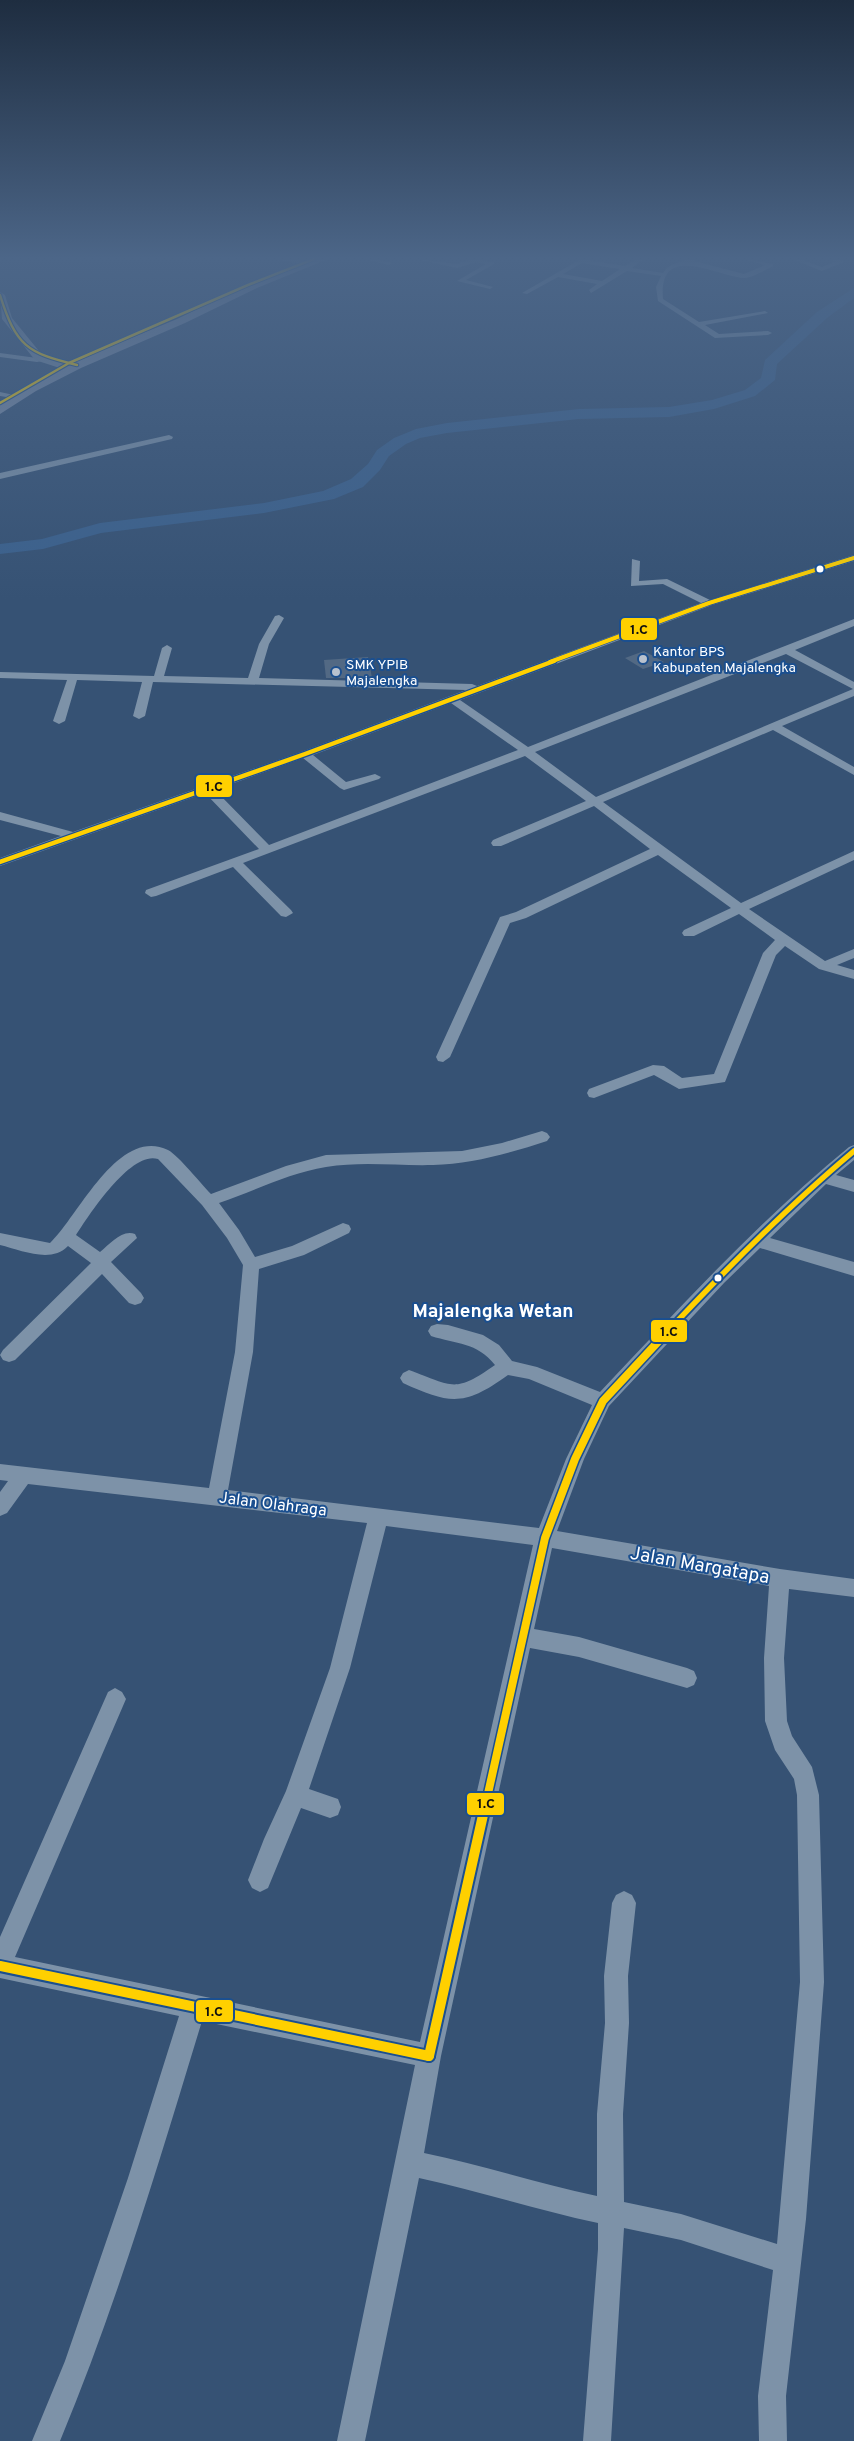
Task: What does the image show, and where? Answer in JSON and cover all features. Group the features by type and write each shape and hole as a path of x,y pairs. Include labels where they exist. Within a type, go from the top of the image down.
{"main road":[{"path":"0,403 54,373"},
{"path":"0,410 10,396"}],"street":[{"path":"0,476 169,438"},
{"path":"0,862 304,754 709,603 854,558"},
{"path":"635,561 634,584 664,581 709,603"},
{"path":"252,683 264,644 279,618"},
{"path":"151,893 528,750 787,650 854,622"},
{"path":"139,716 167,648"},
{"path":"787,650 854,686"},
{"path":"0,675 480,688"},
{"path":"59,721 73,677"},
{"path":"497,843 854,692"},
{"path":"452,699 528,750 783,940 824,966 854,975"},
{"path":"775,727 854,772"},
{"path":"304,754 344,786 375,777"},
{"path":"206,788 267,850"},
{"path":"0,816 75,836"},
{"path":"443,1057 505,920 521,916 660,849"},
{"path":"689,933 854,855"},
{"path":"235,862 286,913"},
{"path":"594,1093 653,1070 664,1073 678,1084 720,1078 770,953 783,940"},
{"path":"824,966 854,953"},
{"path":"208,1202 303,1167 341,1159 453,1157 500,1151 542,1137"},
{"path":"351,2441 429,2056 522,1637 545,1538 575,1459 603,1401 718,1278 823,1177 854,1151"},
{"path":"0,1239 50,1250 56,1248 90,1201 111,1178 146,1152 158,1152 164,1155 208,1202 234,1234 251,1266 244,1352 217,1497"},
{"path":"823,1177 854,1186"},
{"path":"251,1266 281,1257 326,1239 343,1229"},
{"path":"66,1236 101,1262 135,1298"},
{"path":"9,1355 101,1262 129,1238"},
{"path":"757,1241 854,1269"},
{"path":"437,1331 469,1336 478,1340 499,1354 506,1367"},
{"path":"409,1378 429,1387 457,1393 474,1389 506,1367 531,1372 603,1401"},
{"name":"Jalan Olahraga","path":"0,1472 379,1516 545,1538"},
{"path":"0,1507 24,1474"},
{"path":"260,1880 272,1847 296,1795 340,1668 379,1516"},
{"name":"Jalan Margatapa","path":"545,1538 780,1578 854,1588"},
{"path":"773,2441 772,2396 788,2261 812,1982 808,1794 804,1775 783,1742 776,1721 774,1658 780,1578"},
{"path":"522,1637 579,1647 687,1678"},
{"path":"115,1699 0,1966 429,2056"},
{"path":"296,1795 330,1807"},
{"path":"597,2441 611,2249 610,2114 617,2023 616,1976 624,1903"},
{"path":"46,2441 80,2362 141,2178 194,2007"},
{"path":"409,2162 466,2175 539,2197 680,2227 788,2261"}],"building":[{"name":"Kantor BPS Kabupaten Majalengka","path":"644,651 664,662 643,669 625,658"},
{"name":"SMK YPIB Majalengka","path":"368,657 372,678 326,678 324,660"}],"waterway":[{"path":"0,549 43,544 100,528 154,523 264,508 328,495 357,483 374,467 383,453 400,441 416,434 447,428 499,424 579,414 669,412 714,404 750,393 768,380 769,373"}],"transit line":[{"name":"1.C","path":"0,403 52,373"},
{"name":"1.C","path":"0,862 305,754 709,603 854,558"},
{"name":"1.C","path":"429,2056 545,1538 575,1459 603,1401 718,1278 823,1177 854,1151"},
{"name":"1.C","path":"0,1966 429,2056"}],"place":[{"name":"Kantor BPS Kabupaten Majalengka","path":"643,659"},
{"name":"SMK YPIB Majalengka","path":"336,672"}],"district":[{"name":"Majalengka Wetan","path":"493,1310"}]}
